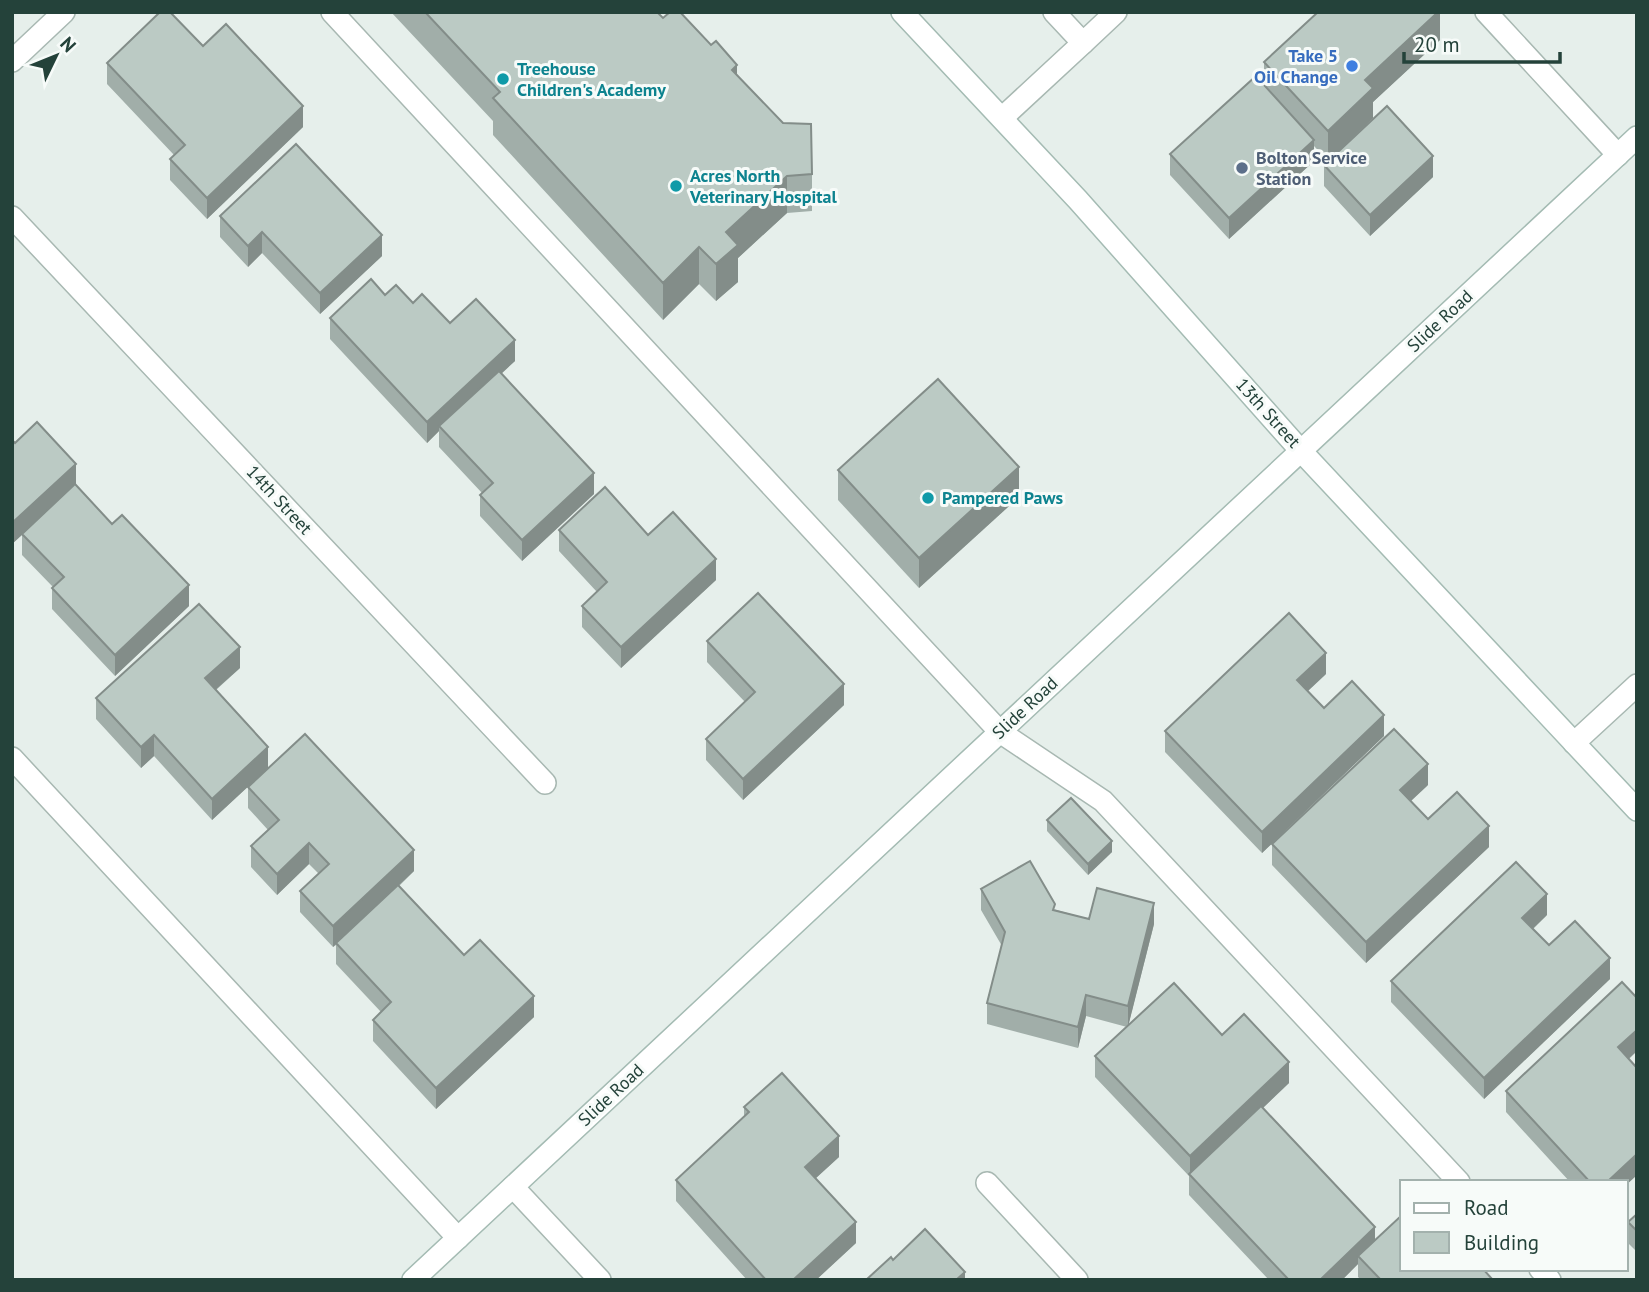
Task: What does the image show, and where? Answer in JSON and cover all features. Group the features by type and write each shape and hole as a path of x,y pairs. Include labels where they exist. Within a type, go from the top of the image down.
{"street":[{"path":"12,61 64,12"},
{"path":"332,12 1000,732 1103,801 1457,1180"},
{"name":"13th Street","path":"902,12 1078,200 1301,451 1637,810"},
{"path":"1054,12 1083,43"},
{"path":"1002,118 1116,12"},
{"path":"1494,15 1618,155"},
{"name":"Slide Road","path":"413,1280 1637,137"},
{"name":"14th Street","path":"12,217 545,783"},
{"path":"1574,743 1637,685"},
{"path":"12,758 458,1238"},
{"path":"987,1183 1077,1280"},
{"path":"513,1186 600,1280"}],"building":[{"path":"160,12 170,12 203,46 226,24 303,106 207,198 170,159 185,145 107,63"},
{"name":"Acres North Veterinary Hospital","path":"425,12 657,12 663,18 670,12 680,12 711,45 716,41 737,65 732,70 783,123 811,124 812,174 787,176 726,232 738,245 716,264 699,247 663,283 493,98 500,92"},
{"name":"Take 5 Oil Change","path":"1318,12 1438,12 1365,80 1373,88 1328,131 1264,62"},
{"name":"Bolton Service Station","path":"1256,76 1314,140 1229,218 1170,154"},
{"name":"Bolton Service Station","path":"1387,106 1433,156 1370,215 1324,165"},
{"path":"296,144 382,235 320,293 262,232 248,246 220,216"},
{"path":"371,279 385,295 396,285 413,303 422,294 450,323 476,299 515,340 427,422 330,318"},
{"path":"499,371 594,473 522,540 480,495 493,483 439,426"},
{"name":"Pampered Paws","path":"938,379 1019,467 919,558 838,470"},
{"path":"37,422 76,464 12,523 12,440 15,443"},
{"path":"75,484 112,524 122,515 189,585 115,655 52,588 64,577 22,534"},
{"path":"605,487 648,535 673,512 716,559 621,647 582,606 607,582 559,530"},
{"path":"758,593 844,684 743,779 706,739 755,692 707,641"},
{"path":"199,604 240,647 205,678 268,747 212,799 154,735 141,747 96,698"},
{"path":"1289,613 1326,653 1297,680 1324,708 1352,681 1384,715 1262,832 1165,731"},
{"path":"1394,729 1428,764 1400,790 1428,819 1457,792 1489,826 1366,942 1272,844"},
{"path":"305,734 414,850 333,926 300,891 329,864 309,843 277,874 251,846 279,820 248,787"},
{"path":"1071,798 1112,841 1088,864 1047,820"},
{"path":"1030,861 1055,904 1053,910 1089,919 1097,888 1154,903 1128,1006 1086,995 1078,1027 987,1003 1005,932 981,889"},
{"path":"1516,862 1547,894 1522,918 1549,945 1575,921 1610,958 1484,1078 1391,981"},
{"path":"398,885 464,955 480,940 534,996 436,1088 373,1020 391,1002 336,943"},
{"path":"1622,982 1637,998 1637,1030 1618,1047 1637,1068 1637,1154 1609,1180 1588,1180 1506,1091"},
{"path":"1174,983 1222,1035 1244,1014 1289,1062 1190,1156 1095,1056"},
{"path":"782,1073 839,1136 805,1167 856,1222 793,1280 766,1280 676,1180 749,1112 744,1107"},
{"path":"1261,1106 1375,1227 1320,1280 1289,1280 1189,1174"},
{"path":"1637,1214 1637,1231 1628,1222"},
{"path":"1400,1217 1400,1271 1485,1271 1493,1280 1381,1280 1358,1256"},
{"path":"925,1229 965,1272 956,1280 866,1280 891,1257 893,1260"}],"place":[{"name":"Take 5 Oil Change","path":"1352,66"},
{"name":"Treehouse Children's Academy","path":"503,79"},
{"name":"Bolton Service Station","path":"1242,168"},
{"name":"Acres North Veterinary Hospital","path":"676,186"},
{"name":"Pampered Paws","path":"928,498"}]}
